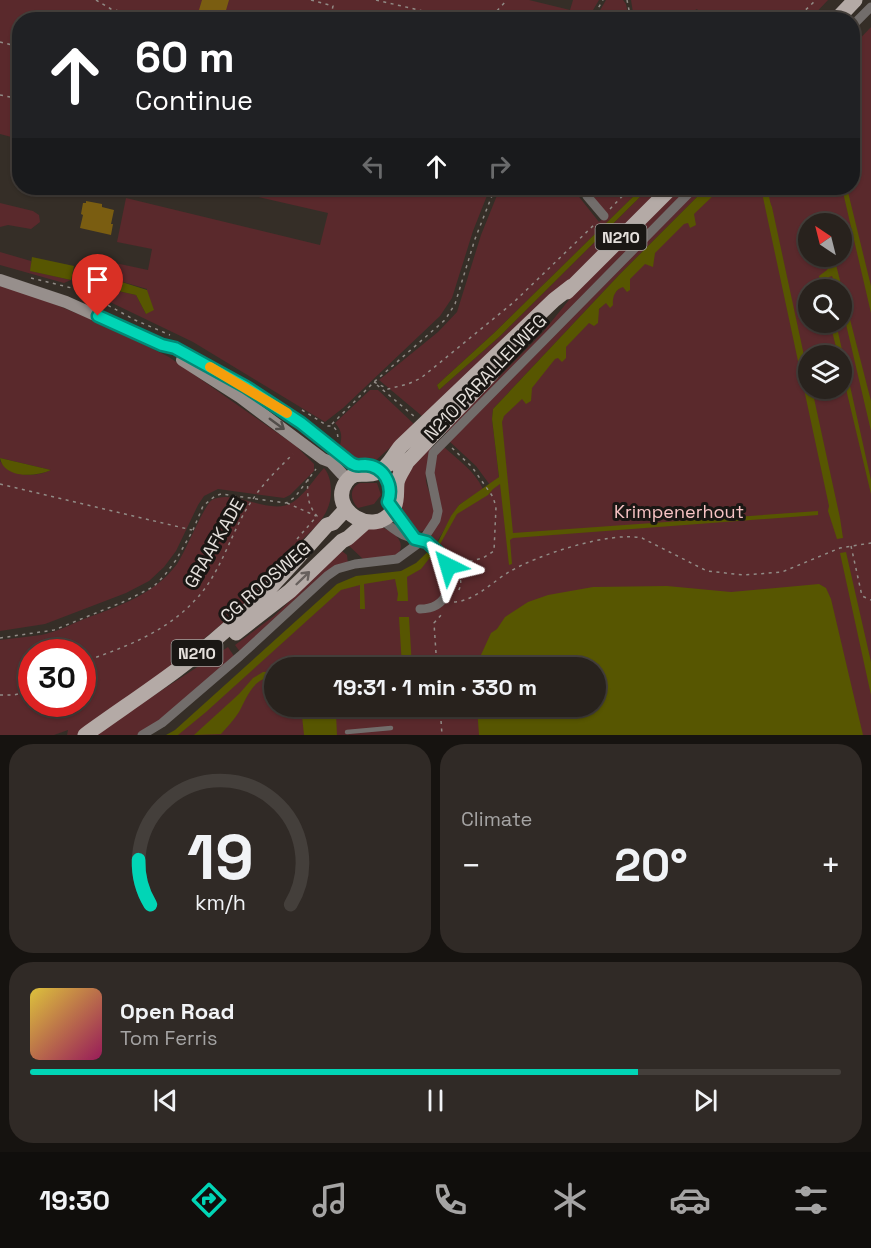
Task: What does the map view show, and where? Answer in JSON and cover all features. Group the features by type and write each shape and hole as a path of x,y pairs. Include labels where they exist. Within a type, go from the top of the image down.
{"main road":[{"path":"844,12 855,0"},
{"name":"N210","path":"384,476 557,305 572,286 664,195"},
{"path":"0,280 66,302 162,345 240,397 323,459 331,462 346,476"},
{"path":"162,345 175,348 246,387 301,423 346,476"},
{"name":"N210","path":"384,476 402,456"},
{"path":"346,476 366,465 384,476"},
{"name":"N210","path":"341,507 335,488 346,476"},
{"name":"N210","path":"384,476 398,495 388,511"},
{"path":"341,507 362,521 388,511"},
{"name":"CG ROOSWEG","path":"85,735 152,689 242,616 275,584 322,521 341,507"},
{"name":"CG ROOSWEG","path":"152,689 177,676 290,591 342,541 348,538 362,521"}],"street":[{"path":"860,18 871,6"},
{"path":"586,195 604,216"},
{"name":"N210 PARALLELWEG","path":"142,735 182,707 332,573 355,564 397,560 422,540 436,520 438,511 430,473 433,453 687,195"},
{"path":"388,511 405,536 422,540"},
{"path":"388,511 441,555 448,566 448,591 436,605 429,609 420,609"}],"lane":[{"path":"347,732 391,728"}],"path":[{"path":"96,0 111,9 123,12"},
{"path":"311,0 333,6"},
{"path":"332,12 335,0"},
{"path":"376,0 427,12"},
{"path":"496,12 507,0"},
{"path":"803,12 816,0"},
{"path":"331,426 374,382 445,320 455,304 475,239 492,195"},
{"path":"374,382 388,389 421,378 514,303 624,195"},
{"path":"374,382 418,420"},
{"path":"447,444 472,467 486,485 496,507 494,551 483,558 459,564 461,585 453,602 472,598 497,579 525,564 592,542 616,537 642,538 707,571 744,575 782,572 850,545 871,543"},
{"name":"GRAAFKADE","path":"96,657 141,639 184,612 210,581 253,499 293,454"},
{"path":"286,503 295,497 309,478 307,496 312,510 322,521"},
{"path":"0,484 193,530"},
{"path":"0,638 54,630 140,594 164,576 193,530 203,506 215,496 221,494 286,503 322,521"},
{"path":"296,545 297,537 322,521"},
{"path":"850,545 862,596 871,600"},
{"path":"436,657 434,623 448,608"},
{"path":"0,695 18,694"},
{"path":"441,717 442,735"}],"green space":[{"path":"0,0 529,0 570,10 573,0 599,0 592,12 12,12 12,137 0,134"},
{"path":"606,0 623,0 628,12 599,12"},
{"path":"631,0 828,0 817,12 699,12 697,9 692,12 633,12"},
{"name":"Krimpenerhout","path":"871,27 871,735 172,735 325,599 352,581 407,574 443,538 455,514 504,479 499,414 708,195 860,195 860,39"},
{"path":"250,195 487,195 473,231 452,298 440,316 343,408 325,422 193,342 83,289 82,283 136,295 146,314 147,289 99,275 101,260 148,270 152,249 117,242 126,198 320,245 328,213"},
{"path":"497,195 578,195 599,222 607,215 592,195 635,195 494,333 437,385 439,390 499,337 642,195 656,195 510,340 422,416 379,380 438,332 457,312 481,235"},
{"path":"670,195 683,195 486,398 446,433 543,332 577,290"},
{"path":"690,195 699,195 619,275 493,409 492,419 499,477 490,485 476,466 449,441"},
{"path":"0,203 33,211 39,215 40,222 31,229 8,225 0,227"},
{"path":"0,252 31,261 31,271 71,280 64,283 0,265"},
{"path":"0,286 47,301 107,326 169,357 296,446 314,464 314,471 284,498 218,489 204,496 176,551 149,581 126,593 45,624 0,631 0,461 17,473 31,475 51,470 0,458"},
{"path":"370,390 378,390 415,425 374,462 355,460 339,449 341,435 335,423"},
{"path":"430,447 432,449 426,481 434,512 430,525 426,529 416,531 406,524 400,511 402,487 407,471"},
{"path":"444,447 471,471 483,489 459,505 435,545 431,537 441,516 432,473 434,458"},
{"path":"324,468 330,481 331,491 328,507 321,520 299,543 293,545 277,563 278,565 269,577 229,618 153,680 80,735 67,735 68,730 54,735 0,735 0,640 52,632 147,592 168,575 177,564 204,510 212,500 231,497 263,505 284,506 293,502"},
{"path":"360,483 377,483 381,495 374,504 358,508 355,505 352,491"},
{"path":"377,526 397,537 400,541 400,551 396,556 363,559 346,543 361,530"},
{"path":"342,551 347,555 348,564 241,653 235,645 274,616"},
{"path":"228,647 234,656 157,722 137,735 93,735"}],"shaded area":[{"path":"635,195 642,195 499,337 439,390 437,385 494,333"},
{"path":"699,195 714,195 694,214 696,225 690,228 688,223 684,224 655,253 653,267 645,264 630,279 630,290 627,292 623,287 620,288 610,308 606,303 599,309 598,323 594,326 589,323 566,347 566,358 562,362 558,358 555,359 532,388 531,401 526,404 522,399 504,416 502,422 513,533 818,511 818,515 513,538 510,540 512,564 509,565 500,484 488,495 457,514 439,546 421,569 407,577 408,601 397,601 395,579 364,584 365,609 360,609 360,585 341,590 267,657 264,657 264,660 206,712 178,735 166,735 175,730 337,584 356,576 401,571 416,563 438,542 459,505 499,477 492,419 493,409 619,275"},
{"path":"762,195 769,195 802,345 798,345 798,361"},
{"path":"844,195 849,195 871,286 871,313 852,231 852,213 848,213"},
{"path":"32,257 74,266 71,280 30,271"},
{"path":"829,267 837,267 840,279 833,279 832,276 828,279 820,279 819,276"},
{"path":"84,270 147,290 154,310 146,314 136,295 82,283"},
{"path":"852,327 871,401 871,431 852,345 848,333 852,333"},
{"path":"832,333 838,333 841,345 836,345"},
{"path":"852,395 871,480 871,494 848,399 852,399"},
{"path":"806,399 814,399 843,538 837,539 828,511 829,506"},
{"path":"0,458 51,470 29,475 14,473 3,465"},
{"path":"846,552 871,662 871,695 840,553"},
{"path":"819,584 826,588 831,599 863,735 479,735 478,717 606,717 606,657 480,657 491,633 497,629 505,617 528,602 548,595 593,587 667,586 731,592"},
{"path":"399,617 409,617 411,657 401,657"},
{"path":"263,672 264,679 256,684 248,694 237,715 221,734 194,735 253,678"},
{"path":"302,717 336,717 337,735 304,735"}],"building":[{"path":"202,0 229,0 225,12 199,10"},
{"path":"86,201 102,204 102,207 114,210 111,235 80,228 83,203"}],"slow traffic":[{"path":"210,367 287,413"}],"route":[{"path":"98,316 162,345 175,348 227,376 301,423 355,466 366,465 380,471 388,480 391,490 388,502 398,518 415,539 427,542 441,555 448,566"}]}
